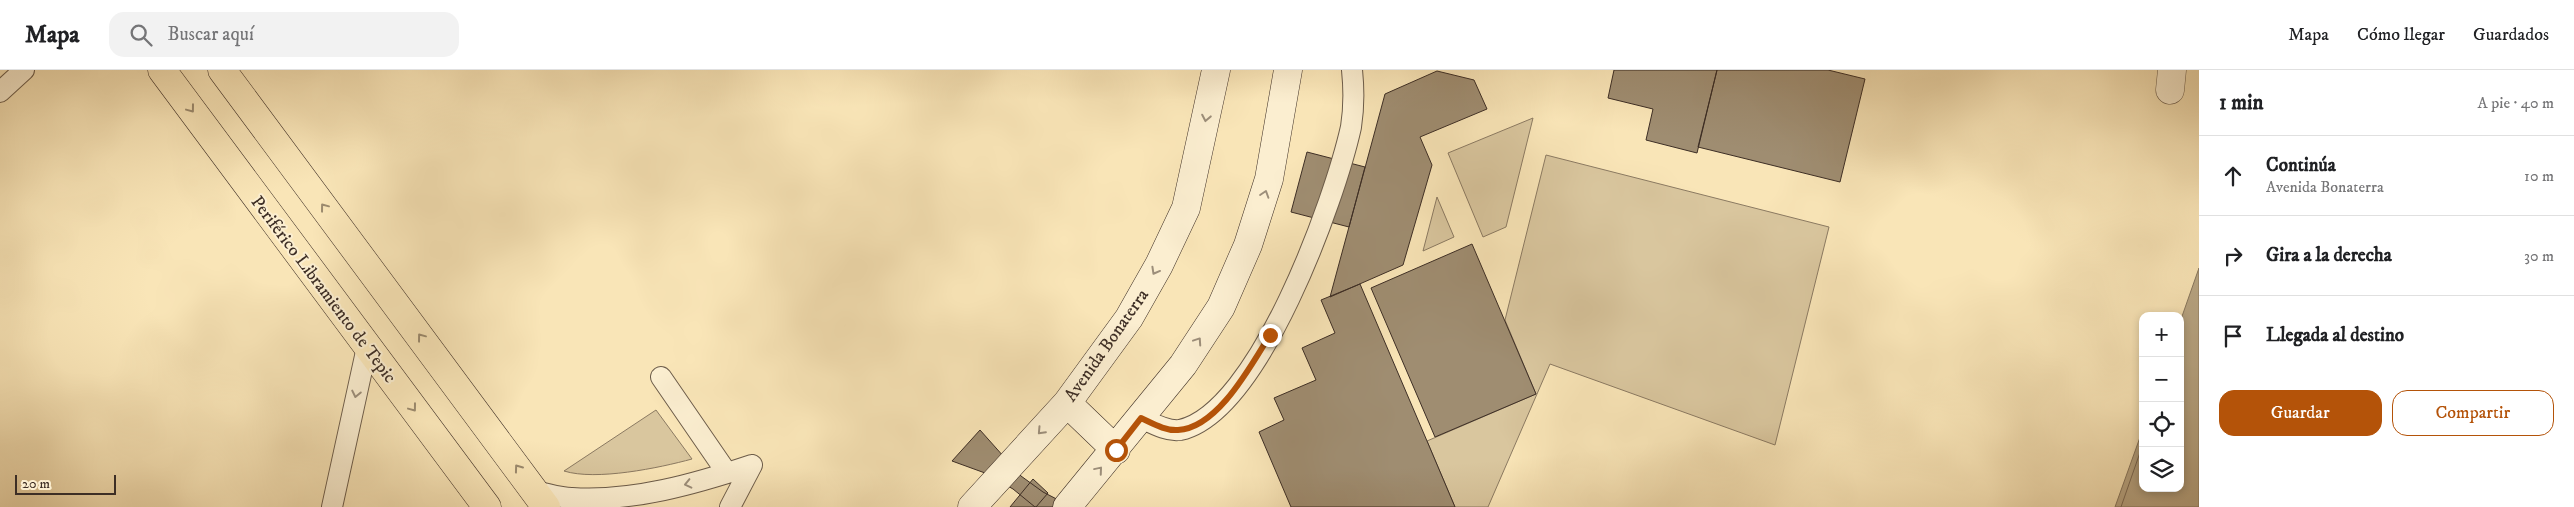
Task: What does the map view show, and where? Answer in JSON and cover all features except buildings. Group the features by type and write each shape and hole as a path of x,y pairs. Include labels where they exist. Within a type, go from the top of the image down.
{"highway":[{"name":"Periférico Libramiento de Tepic","path":"162,70 366,347 487,507"},
{"path":"222,70 540,499"}],"street":[{"name":"Avenida Bonaterra","path":"972,507 1066,403 1129,318 1159,265 1186,208 1216,70"},
{"path":"1068,507 1183,365 1221,307 1248,245 1270,179 1288,70"},
{"path":"1066,403 1116,450"}],"lane":[{"path":"0,92 24,70"},
{"path":"1141,418 1164,428 1178,430 1206,419 1234,391 1270,335 1307,262 1338,178 1351,125 1354,90 1352,70"},
{"path":"332,507 366,347"},
{"path":"660,377 727,473"},
{"path":"540,499 612,497 690,484 752,465 730,507"}],"shaded area":[{"path":"1533,118 1506,227 1483,237 1448,153"},
{"path":"1546,155 1829,227 1775,445 1550,364 1488,507 1455,507 1427,441 1536,394 1505,320"},
{"path":"1437,197 1454,237 1423,251"},
{"path":"656,410 692,459 663,466 610,474 577,474 564,471"}],"water":[{"path":"2199,268 2199,507 2115,507 2139,440 2139,492 2184,492 2184,312"}],"route":[{"path":"1116,450 1141,418 1164,428 1178,430 1190,427 1206,419 1234,391 1270,335"}]}
